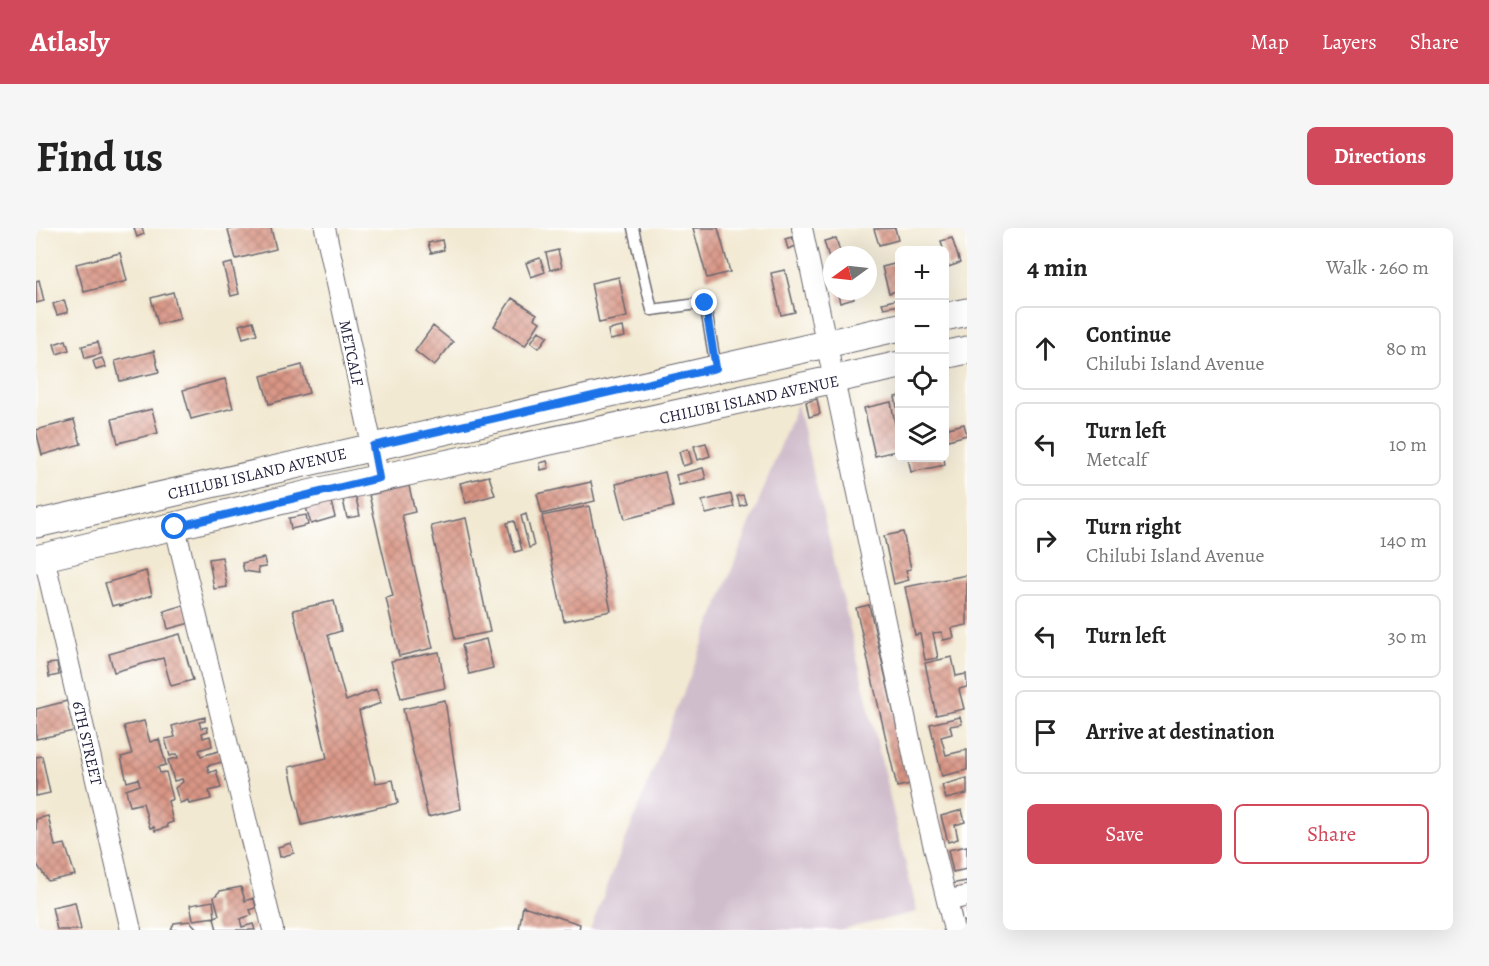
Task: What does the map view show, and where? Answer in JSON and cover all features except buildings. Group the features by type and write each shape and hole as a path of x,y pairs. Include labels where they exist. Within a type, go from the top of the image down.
{"street":[{"name":"METCALF","path":"325,228 379,478"},
{"path":"802,228 954,930"},
{"path":"949,316 967,312"},
{"name":"CHILUBI ISLAND AVENUE","path":"36,525 895,328"},
{"path":"949,354 967,350"},
{"name":"CHILUBI ISLAND AVENUE","path":"40,558 379,478 895,366"},
{"path":"175,527 273,930"},
{"name":"6TH STREET","path":"40,558 131,930"},
{"path":"947,901 967,896"}],"lane":[{"path":"633,228 652,310 705,303 716,368"}],"shaded area":[{"path":"797,404 917,912 839,930 590,930"}],"route":[{"path":"175,527 379,478 373,446 716,368 705,303"}]}
